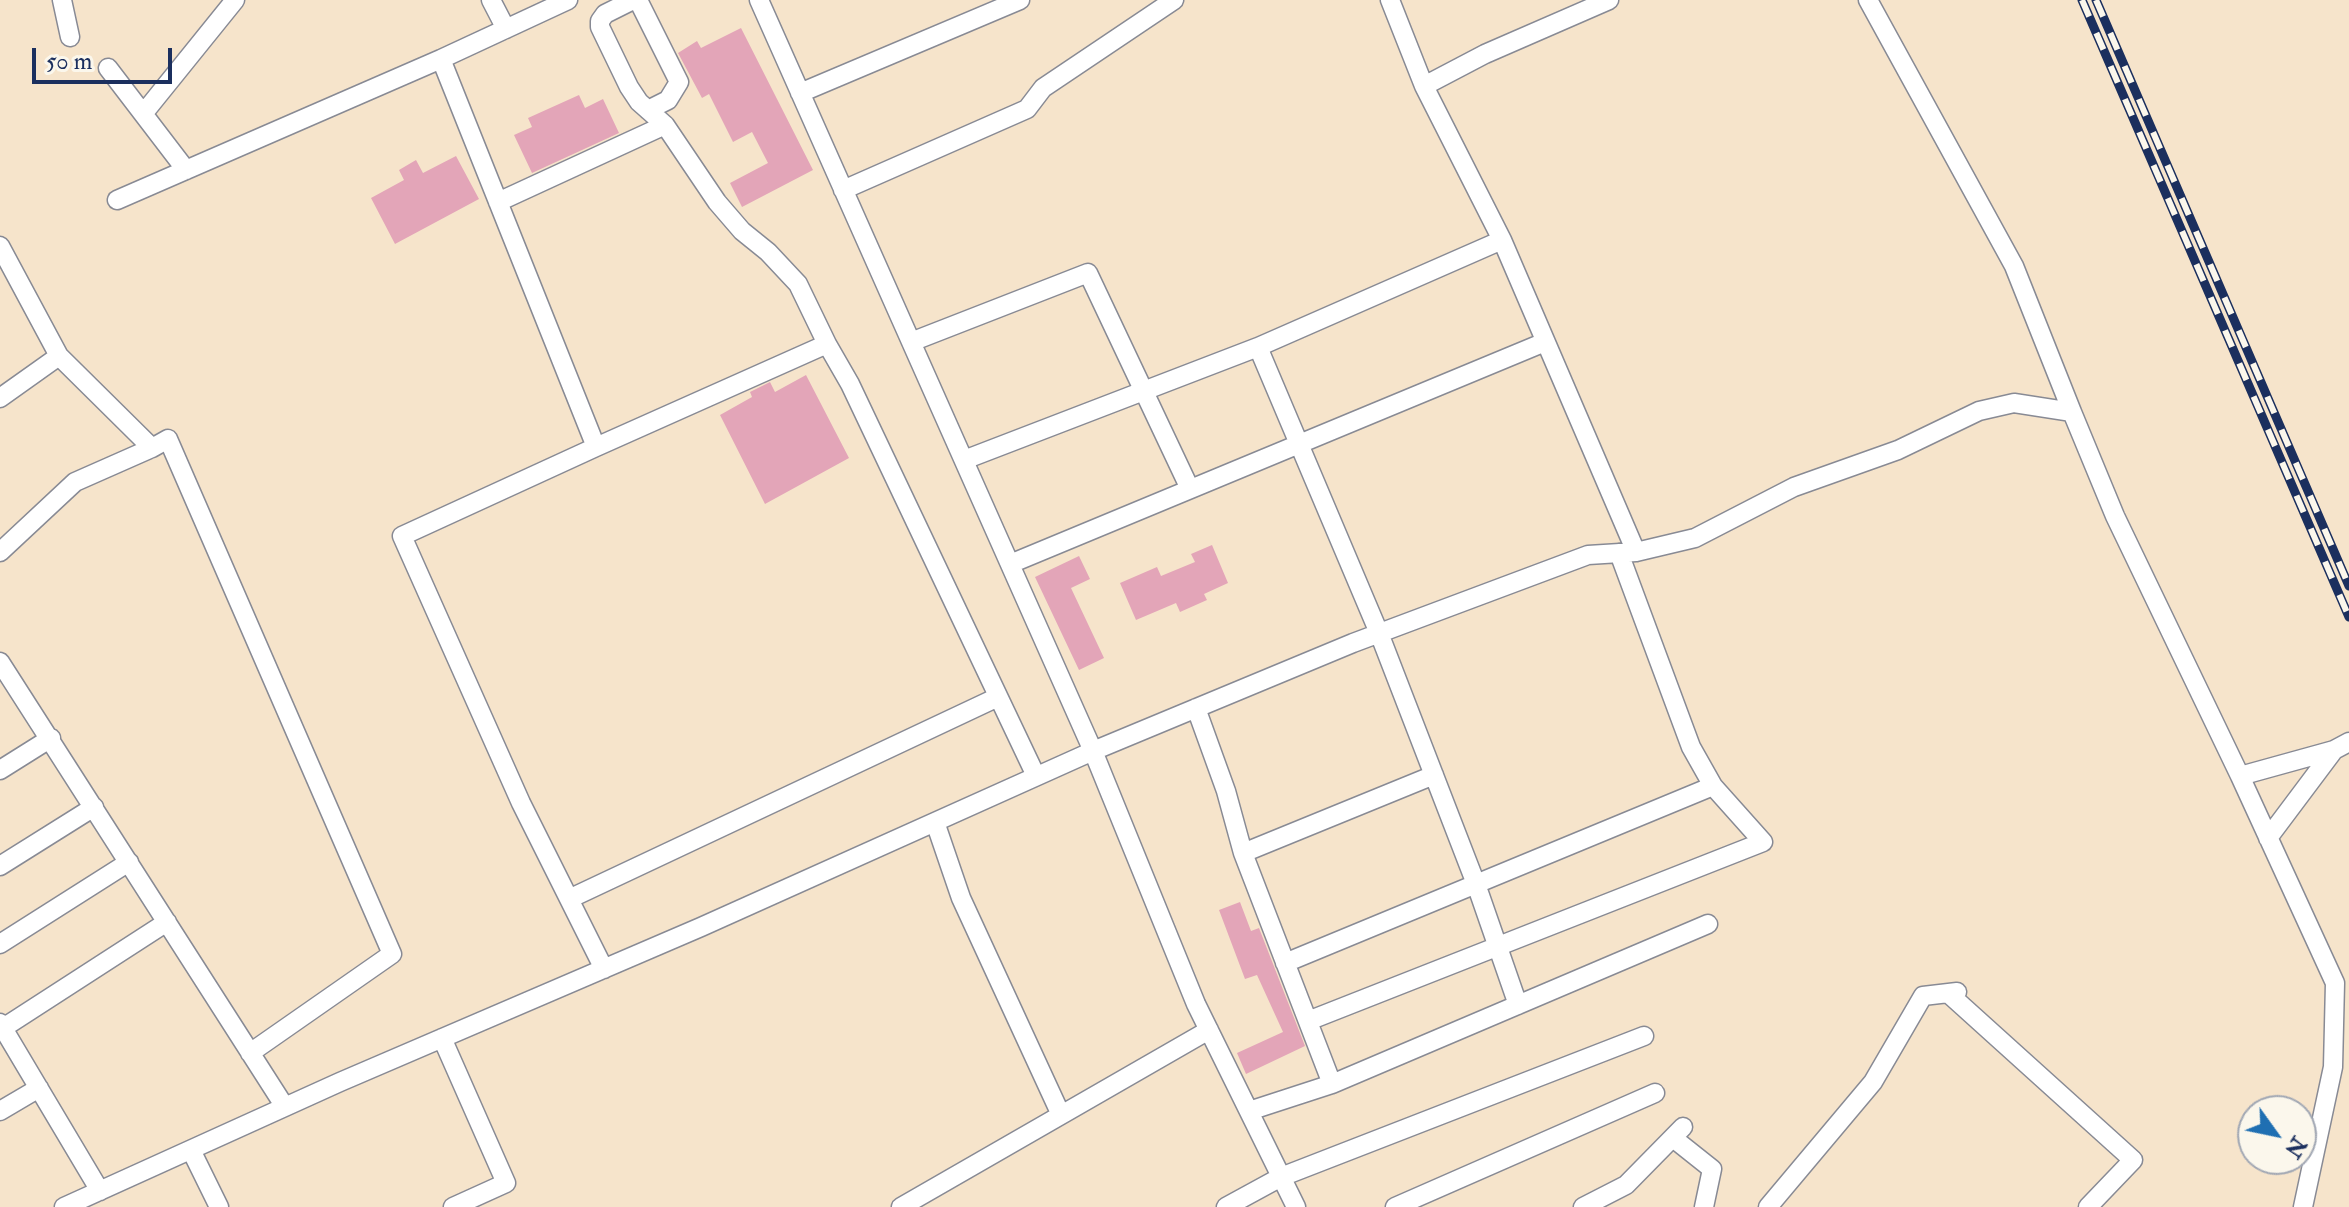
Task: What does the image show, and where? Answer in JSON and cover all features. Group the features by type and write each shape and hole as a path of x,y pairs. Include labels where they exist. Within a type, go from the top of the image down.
{"street":[{"path":"62,0 70,37"},
{"path":"143,114 235,0"},
{"path":"491,0 506,29"},
{"path":"117,200 441,59 568,0"},
{"path":"648,110 668,100 679,82 636,0 605,14 600,21 600,27 629,87 648,110 665,125 717,202 742,231 768,252 798,284 850,384 1036,776"},
{"path":"759,0 1093,751 1209,1030 1296,1207"},
{"path":"800,93 1020,0"},
{"path":"843,190 1027,109 1043,88 1174,0"},
{"path":"1308,1021 1763,842 1713,786 1691,747 1627,552 1545,342 1502,240 1424,86 1390,0"},
{"path":"1424,86 1485,54 1609,0"},
{"path":"1868,0 2014,266 2115,516 2335,983 2349,1006"},
{"path":"441,59 596,447"},
{"path":"108,68 186,170"},
{"path":"498,202 665,125"},
{"path":"964,460 1258,347 1502,240"},
{"path":"0,246 59,356 152,448"},
{"path":"911,342 1088,273 1190,489"},
{"path":"1010,564 1545,342"},
{"path":"604,969 521,803 402,536 827,344"},
{"path":"1258,347 1379,633 1476,884 1518,1005"},
{"path":"0,398 59,356"},
{"path":"64,1207 1093,751 1379,633 1588,555 1627,552 1695,538 1794,487 1898,450 1979,411 2014,403 2072,412"},
{"path":"0,552 75,482 168,439 392,954 250,1053"},
{"path":"0,662 7,685 51,738 285,1107"},
{"path":"571,898 998,697"},
{"path":"1196,708 1226,791 1243,853 1332,1084"},
{"path":"0,770 51,738"},
{"path":"2240,776 2342,746"},
{"path":"2268,838 2342,746"},
{"path":"1243,853 1434,775"},
{"path":"1285,963 1713,786"},
{"path":"0,866 94,807"},
{"path":"935,822 961,898 1061,1115"},
{"path":"0,944 129,862"},
{"path":"100,1191 1,1027 167,922"},
{"path":"1249,1111 1332,1084 1708,924"},
{"path":"2303,1207 2333,1067 2335,983"},
{"path":"1768,1207 1873,1082 1923,996 1955,992 2133,1160 2088,1207"},
{"path":"901,1207 1209,1030"},
{"path":"1226,1207 1281,1177 1644,1036"},
{"path":"442,1038 506,1183 453,1207"},
{"path":"0,1111 39,1088"},
{"path":"1395,1207 1655,1093"},
{"path":"1583,1207 1626,1185 1678,1132 1712,1169 1704,1207"},
{"path":"191,1150 219,1207"}],"building":[{"path":"741,28 813,170 742,207 730,183 768,163 752,132 733,142 709,94 702,98 678,53 697,41 701,48"},
{"path":"579,95 585,108 603,99 619,133 532,173 514,135 532,127 528,118"},
{"path":"456,156 479,199 395,244 371,198 404,180 399,170 416,160 423,173"},
{"path":"806,375 849,458 765,504 720,415 752,397 750,392 770,382 775,392"},
{"path":"1212,545 1228,583 1204,594 1207,600 1180,612 1176,603 1136,620 1120,583 1157,567 1161,576 1195,562 1191,554"},
{"path":"1079,556 1090,579 1071,588 1104,658 1079,670 1035,577"},
{"path":"1240,902 1251,931 1259,928 1305,1046 1246,1074 1237,1053 1283,1032 1257,975 1245,979 1219,910"}],"railway":[{"path":"2082,0 2349,617"},
{"path":"2096,0 2349,586"}]}
